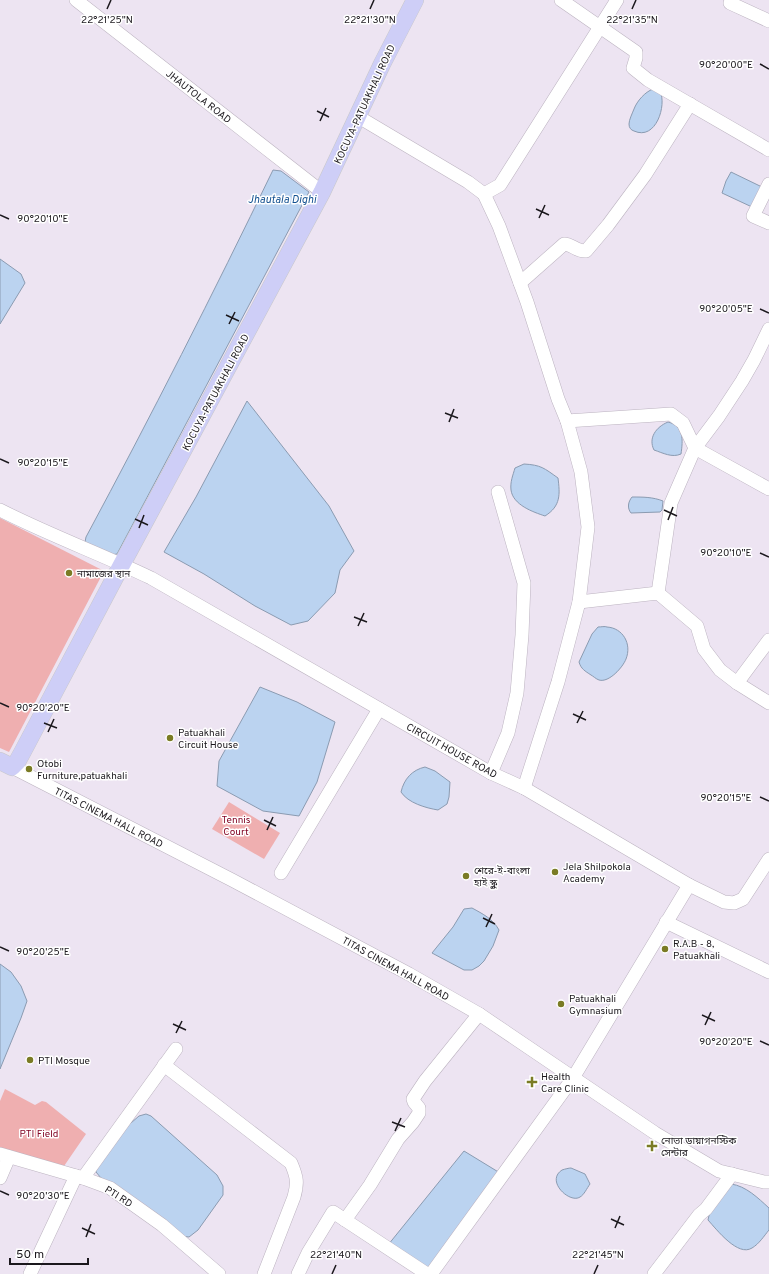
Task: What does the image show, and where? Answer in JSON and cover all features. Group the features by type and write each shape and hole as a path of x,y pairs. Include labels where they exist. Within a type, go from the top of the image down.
{"main road":[{"name":"KOCUYA-PATUAKHALI ROAD","path":"6,764 17,762 22,753 322,192 382,64 415,0"}],"street":[{"name":"JHAUTOLA ROAD","path":"76,0 322,192"},
{"path":"561,0 636,52 633,68 648,80 769,150"},
{"path":"484,194 500,185 617,0"},
{"path":"730,3 769,21"},
{"path":"520,283 564,244 567,243 584,252 590,247 646,175 690,104"},
{"path":"357,116 468,182 484,194 499,226 520,283 558,399 567,421 581,472 588,527 579,602 558,682 524,788"},
{"path":"769,184 753,216 769,222"},
{"path":"658,593 670,503 695,448 719,416 742,381 769,329"},
{"path":"567,421 671,414 682,423 695,448 769,489"},
{"path":"491,773 508,733 517,693 522,636 524,582 498,492"},
{"name":"CIRCUIT HOUSE ROAD","path":"0,510 20,521 122,564 164,586 491,773 524,788 689,885 724,902 734,903 743,899 769,859"},
{"path":"579,602 658,593 697,626 704,649 720,670 737,684 769,703"},
{"path":"737,684 769,640"},
{"path":"281,873 378,709"},
{"name":"TITAS CINEMA HALL ROAD","path":"6,764 266,898 409,974 479,1014 661,1136 719,1171 769,1182"},
{"path":"431,1274 573,1078 689,885"},
{"path":"666,922 769,972"},
{"path":"344,1220 370,1185 398,1139 419,1113 420,1108 413,1099 425,1081 479,1014"},
{"path":"30,1274 79,1177 176,1049"},
{"path":"164,1065 291,1163 296,1173 297,1185 294,1197 264,1274"},
{"path":"0,1178 4,1156"},
{"name":"PTI RD","path":"4,1156 79,1177 110,1188 162,1225 219,1274"},
{"path":"654,1274 732,1174"},
{"path":"298,1274 308,1253 333,1212 427,1274"}],"green space":[{"path":"0,518 104,571 9,752 0,748"},
{"name":"Tennis Court","path":"229,802 280,833 264,859 212,829"},
{"name":"PTI Field","path":"5,1089 35,1105 42,1101 46,1102 86,1134 62,1169 0,1151 0,1101"}],"water":[{"path":"653,89 660,91 662,97 661,112 658,120 648,131 642,133 633,131 630,128 629,122 635,106 644,95"},
{"name":"Jhautala Dighi","path":"273,170 281,171 309,192 117,554 111,555 85,542 86,537 228,263"},
{"path":"731,172 762,187 752,207 722,193"},
{"path":"0,259 21,274 25,283 0,324"},
{"path":"247,401 329,506 354,551 340,570 335,593 308,621 291,625 255,606 204,574 164,552 196,497"},
{"path":"668,422 680,430 682,439 681,454 664,454 654,450 652,446 654,433"},
{"path":"524,464 535,465 558,478 559,494 557,504 545,516 524,507 515,500 511,490 512,479 515,468"},
{"path":"632,497 652,498 663,501 662,510 660,512 631,513 628,505"},
{"path":"598,627 613,628 618,630 625,638 628,648 626,659 622,666 611,677 603,680 598,680 585,671 579,662 592,634"},
{"path":"260,687 297,702 335,722 317,782 299,816 263,811 217,786 219,761"},
{"path":"425,767 435,771 450,782 447,804 438,810 413,802 401,792 406,779 416,770"},
{"path":"472,908 491,920 499,930 493,946 484,961 472,970 464,970 432,953 453,927 464,909"},
{"path":"0,964 11,972 21,986 27,1001 0,1069"},
{"path":"146,1114 151,1116 217,1175 223,1186 223,1195 198,1230 189,1237 180,1236 101,1178 96,1172 96,1168 124,1129 139,1116"},
{"path":"464,1151 500,1173 428,1271 388,1245"},
{"path":"571,1168 585,1174 590,1184 583,1195 576,1198 565,1194 561,1190 556,1180 557,1175 562,1170"},
{"path":"731,1184 747,1190 769,1208 769,1230 757,1244 746,1250 734,1246 722,1236 708,1220 710,1211"}],"place":[{"name":"নামাজের স্থান","path":"69,573"},
{"name":"Patuakhali Circuit House","path":"170,738"},
{"name":"Otobi Furniture,patuakhali","path":"29,769"},
{"name":"Jela Shilpokola Academy","path":"555,872"},
{"name":"শেরে-ই-বাংলা হাই স্কুল","path":"466,876"},
{"name":"R.A.B - 8, Patuakhali","path":"665,949"},
{"name":"Patuakhali Gymnasium","path":"561,1004"},
{"name":"PTI Mosque","path":"30,1060"},
{"name":"Health Care Clinic","path":"532,1082"},
{"name":"নোভা ডায়াগনস্টিক সেন্টার","path":"652,1146"}]}
